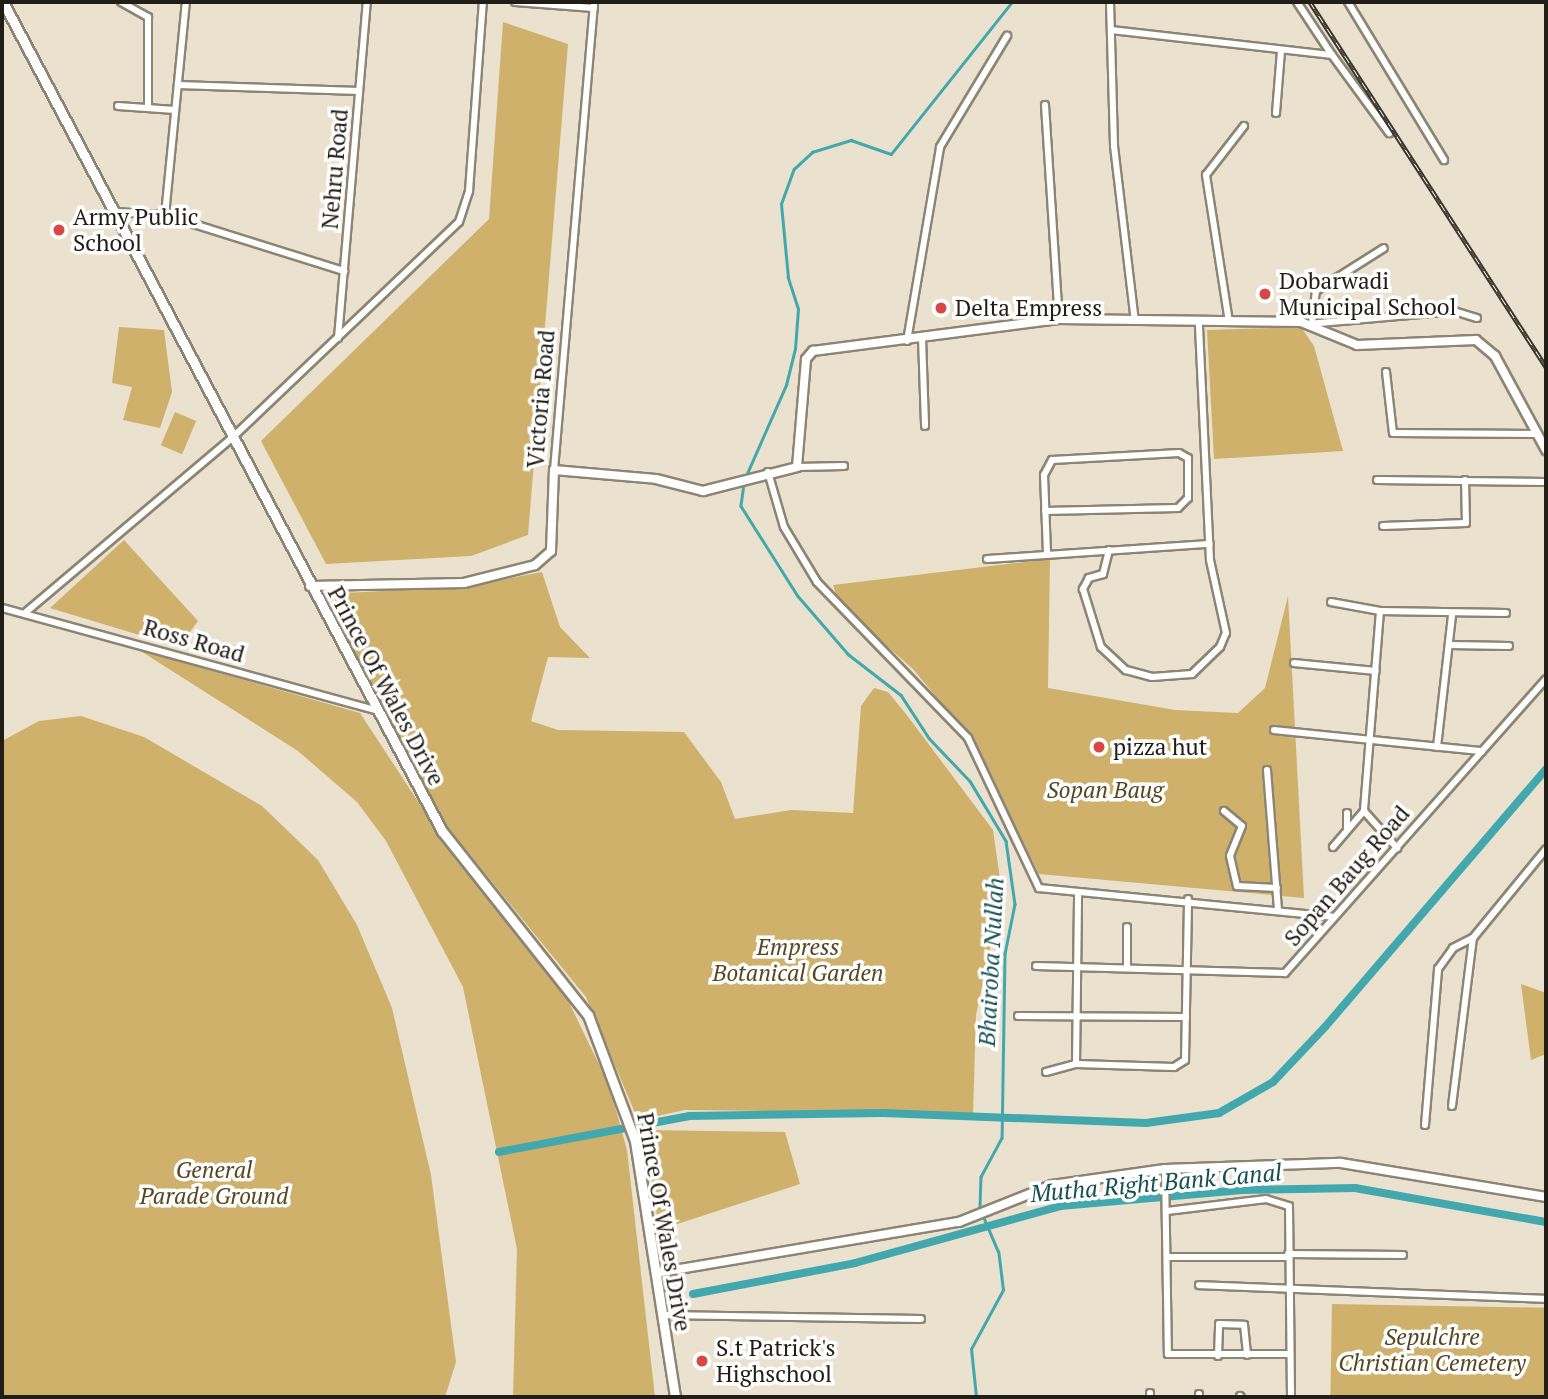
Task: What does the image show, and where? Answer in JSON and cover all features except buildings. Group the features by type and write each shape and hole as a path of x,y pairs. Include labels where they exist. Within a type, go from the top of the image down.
{"main road":[{"name":"Prince Of Wales Drive","path":"3,2 376,710 466,866 579,997 627,1113 635,1141 675,1397"}],"street":[{"path":"121,2 148,16 148,107"},
{"path":"165,215 186,2"},
{"name":"Nehru Road","path":"338,338 367,2"},
{"path":"26,612 233,438 338,338 465,209 483,2"},
{"path":"514,2 594,5"},
{"path":"1110,2 1114,146 1135,321"},
{"path":"1297,2 1388,133"},
{"path":"1348,2 1444,160"},
{"name":"Victoria Road","path":"310,586 464,583 546,560 594,5"},
{"path":"1112,30 1332,55"},
{"path":"907,341 940,147 1007,36"},
{"path":"1276,113 1281,51"},
{"path":"178,85 359,91"},
{"path":"1045,105 1059,319"},
{"path":"118,106 176,110"},
{"path":"1229,322 1206,175 1244,126"},
{"path":"114,212 165,215 344,271"},
{"path":"1310,323 1316,291 1384,248"},
{"path":"797,467 809,355 820,347 907,341 1059,319 1310,323 1454,311 1477,318"},
{"path":"1109,550 1103,574 1083,589 1092,627 1110,659 1152,677 1192,674 1220,647 1224,615 1209,544 1199,323"},
{"path":"1310,323 1357,345 1476,340 1495,356 1546,450"},
{"path":"922,338 925,426"},
{"path":"1386,372 1393,433 1537,434"},
{"path":"1045,511 1178,508 1188,498 1188,458 1179,453 1059,457 1046,465 1045,511 1047,554"},
{"path":"554,470 656,479 690,490 724,488 768,472 797,467 844,466"},
{"path":"768,472 784,527 817,582 968,738 1039,888 1078,894 1188,899 1333,917"},
{"path":"1189,478 1206,478"},
{"path":"1377,480 1545,482"},
{"path":"1383,526 1466,523 1465,480"},
{"path":"987,559 1209,544"},
{"path":"1331,602 1380,611 1452,615 1506,613"},
{"name":"Ross Road","path":"2,608 26,612 376,710"},
{"path":"1333,847 1364,811 1380,611"},
{"path":"1437,747 1452,615"},
{"path":"1450,645 1509,646"},
{"path":"1294,663 1376,671"},
{"name":"Sopan Baug Road","path":"1036,966 1186,967 1285,973 1546,679"},
{"path":"1274,730 1482,751"},
{"path":"1267,770 1278,910"},
{"path":"1224,811 1242,826 1230,856 1237,886 1277,888"},
{"path":"1364,811 1397,848"},
{"path":"1347,813 1347,828"},
{"path":"1425,1125 1438,969 1453,948 1473,938 1546,849"},
{"path":"1076,1065 1078,894"},
{"path":"1046,1072 1076,1065 1181,1065 1186,1017 1188,899"},
{"path":"1127,927 1127,967"},
{"path":"1452,1106 1473,938"},
{"path":"1018,1016 1186,1017"},
{"path":"656,1273 959,1223 996,1211 1052,1185 1165,1173 1341,1163 1546,1197"},
{"path":"1165,1173 1168,1354 1288,1354"},
{"path":"1167,1208 1277,1199 1289,1206 1288,1354 1291,1397"},
{"path":"1167,1257 1402,1255"},
{"path":"1199,1285 1546,1299"},
{"path":"662,1315 921,1319"},
{"path":"1218,1356 1219,1324 1244,1325 1247,1355"}],"green space":[{"path":"503,22 568,44 528,535 471,556 326,564 261,441 489,219"},
{"path":"119,327 164,330 172,392 160,428 123,420 132,387 112,383"},
{"path":"1301,327 1314,346 1343,451 1214,459 1207,330"},
{"path":"175,412 196,421 182,454 161,445"},
{"path":"124,540 198,621 179,647 50,608"},
{"name":"Sopan Baug","path":"1050,559 1048,688 1175,710 1238,713 1265,688 1288,596 1304,898 1039,874 967,734 913,669 839,604 833,585"},
{"name":"Empress Botanical Garden","path":"542,572 560,627 590,658 548,657 531,721 558,730 684,732 721,782 735,819 791,810 853,813 861,706 874,688 888,692 906,714 993,830 1002,893 976,1015 973,1114 685,1110 638,1120 586,997 448,828 323,594 465,587"},
{"path":"139,650 360,713 457,861 561,986 609,1085 627,1150 655,1397 513,1397 517,1249 463,987 386,841 357,802 298,751"},
{"name":"General Parade Ground","path":"81,716 144,737 262,806 318,860 357,925 392,1008 431,1175 456,1362 445,1397 2,1397 2,741 39,721"},
{"path":"1521,984 1546,993 1546,1054 1531,1060"},
{"path":"644,1130 785,1132 800,1184 659,1230"},
{"name":"Sepulchre Christian Cemetery","path":"1332,1304 1546,1308 1544,1397 1330,1397"}],"waterway":[{"name":"Bhairoba Nullah","path":"745,478 786,385 795,349 798,309 788,278 781,204 794,169 812,152 851,140 891,154 1012,2"},
{"name":"Bhairoba Nullah","path":"744,484 741,506 798,596 848,654 901,695 929,738 970,781 1006,841 1015,904 1005,954 1002,1138 981,1177 980,1210"},
{"path":"499,1152 690,1116 883,1113 1146,1123 1219,1113 1273,1082 1325,1027 1546,769"},
{"name":"Mutha Right Bank Canal","path":"693,1294 855,1263 1060,1206 1242,1190 1355,1188 1546,1222"},
{"name":"Bhairoba Nullah","path":"976,1397 971,1349 1003,1290 998,1252 983,1216"}],"railway":[{"path":"1310,2 1546,367"}],"place":[{"name":"Army Public School","path":"59,230"},
{"name":"Dobarwadi Municipal School","path":"1265,294"},
{"name":"Delta Empress","path":"941,308"},
{"name":"pizza hut","path":"1099,747"},
{"name":"S.t Patrick's Highschool","path":"702,1361"}]}
